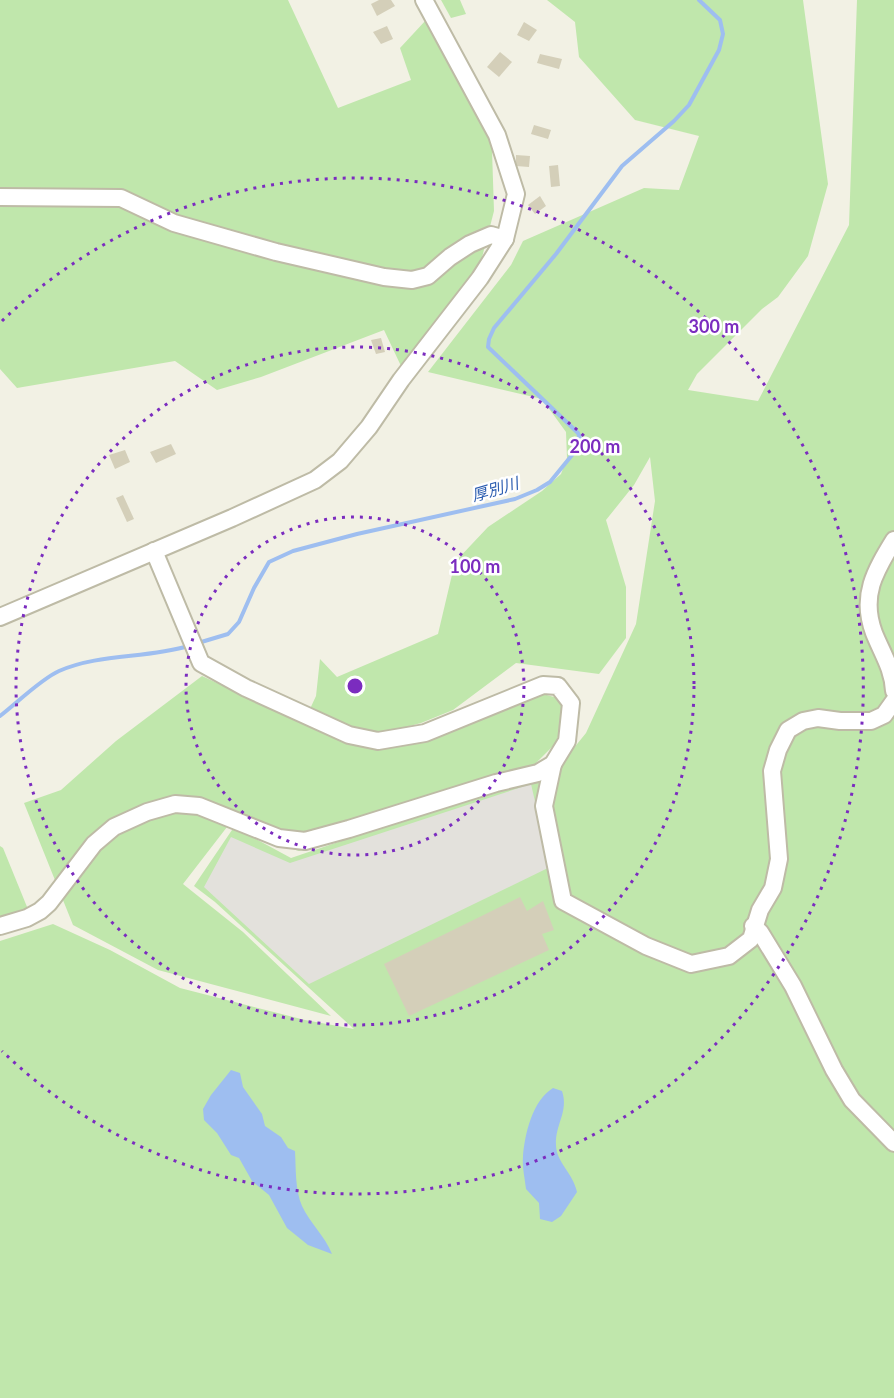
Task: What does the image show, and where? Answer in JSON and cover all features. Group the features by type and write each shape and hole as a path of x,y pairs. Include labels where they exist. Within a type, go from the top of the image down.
{"street":[{"path":"0,617 315,480 340,461 369,427 401,380 480,278 505,239 516,194 497,135 424,0"},
{"path":"0,197 121,198 174,223 265,249 384,277 412,280 428,276 470,244 491,235 505,239"},
{"path":"894,540 870,584 868,606 874,632 894,680 894,691"},
{"path":"154,551 201,663 246,688 349,735 378,741 424,733 543,685 558,686 571,703 567,741 553,764 544,806 563,901 646,946 691,964 729,956 751,939 753,926 773,888 779,859 772,771 778,750 788,730 802,721 818,718 871,722 884,715 894,701"},
{"path":"0,926 27,918 40,911 49,903 94,843 114,827 147,812 175,804 199,806 279,838 305,840 349,829 496,783 538,773 553,764"},
{"path":"753,926 760,932 793,986 834,1070 852,1100 894,1143"}],"green space":[{"path":"0,0 288,0 338,108 411,80 400,48 426,20 491,120 494,211 478,273 401,366 384,330 261,377 217,390 175,361 17,388 0,369"},
{"path":"441,0 460,0 466,14 451,18"},
{"path":"547,0 803,0 828,184 808,256 778,297 762,309 697,374 688,390 758,401 849,225 857,0 894,0 894,1398 0,1398 0,941 53,924 110,950 180,988 305,1020 354,1029 215,902 194,886 234,827 291,858 468,798 552,775 586,733 636,624 655,501 650,457 634,485 606,520 626,587 626,638 599,674 516,663 453,710 421,723 384,733 356,730 309,711 316,696 320,659 337,677 438,634 455,562 488,527 542,491 561,474 567,458 566,432 542,399 428,372 511,265 523,241 644,188 679,190 699,136 635,120 579,57 575,22"},
{"path":"202,676 347,743 379,749 427,742 543,694 558,698 565,712 556,743 533,766 530,773 299,851 280,845 247,819 227,827 183,884 243,932 331,1016 158,970 73,925 24,803 61,790 116,741"},
{"path":"0,846 3,848 34,924 0,932"}],"shaded area":[{"path":"531,784 550,867 309,984 204,887 231,837 290,863"}],"water":[{"path":"231,1070 240,1073 243,1087 262,1114 265,1126 281,1137 288,1148 295,1151 296,1179 302,1206 332,1254 308,1245 287,1228 269,1195 252,1181 239,1158 231,1155 217,1133 204,1120 203,1109"},
{"path":"553,1088 562,1091 564,1098 556,1138 557,1151 577,1192 561,1216 552,1222 540,1219 539,1203 526,1189 523,1160 526,1138 535,1109"}],"building":[{"path":"379,0 391,0 395,6 377,16 371,4"},
{"path":"524,22 537,30 529,41 517,35"},
{"path":"387,26 393,39 381,44 373,32"},
{"path":"500,52 512,62 499,77 487,67"},
{"path":"540,54 562,59 559,69 537,63"},
{"path":"534,125 551,130 548,139 531,134"},
{"path":"516,155 530,156 529,167 516,166"},
{"path":"558,165 560,186 551,187 549,166"},
{"path":"540,196 546,206 535,214 528,205"},
{"path":"381,338 385,352 376,354 371,340"},
{"path":"171,444 176,454 156,463 150,452"},
{"path":"125,450 130,462 115,469 109,455"},
{"path":"123,495 134,519 127,522 116,498"},
{"path":"520,897 527,911 543,901 554,930 542,934 549,950 409,1016 384,964"}],"waterway":[{"name":"厚別川","path":"198,643 228,634 239,622 269,562 293,551 357,534 515,499 550,482 577,449 580,438 578,433 488,347 489,339 494,328 556,254 622,166 689,105 719,50 723,34 720,20 699,0"},
{"name":"厚別川","path":"0,716 37,685 59,671 75,665 188,646"}]}
